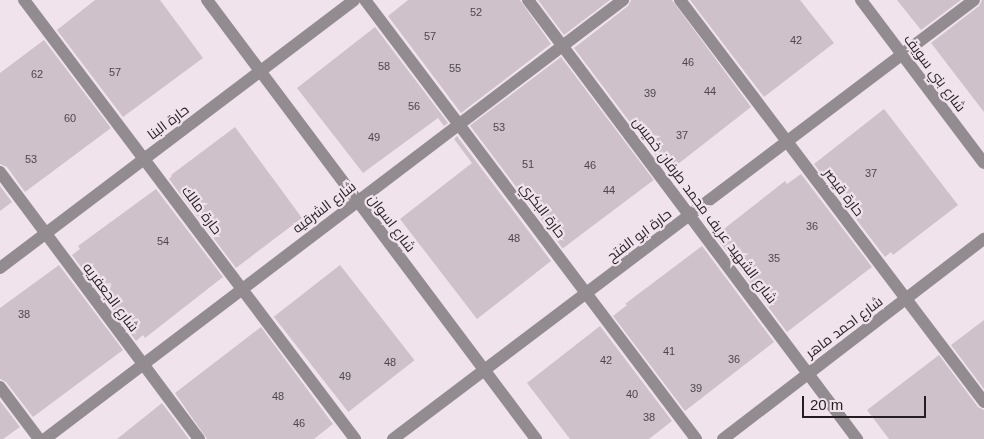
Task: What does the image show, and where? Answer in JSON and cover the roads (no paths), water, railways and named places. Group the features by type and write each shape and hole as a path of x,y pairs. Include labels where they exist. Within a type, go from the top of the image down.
{"street":[{"name":"حارة مالك","path":"24,0 355,439"},
{"name":"شارع اسوان","path":"207,0 536,439"},
{"name":"حارة البنا","path":"0,268 354,0"},
{"name":"حارة البكري","path":"365,0 696,439"},
{"name":"شارع الشهيد عريف محمد طرفان خميس","path":"528,0 857,439"},
{"name":"شارع الشرقيه","path":"44,439 623,0"},
{"name":"حارة قيصر","path":"680,0 984,402"},
{"name":"شارع بني سويف","path":"861,0 984,163"},
{"name":"حارة ابو الفتح","path":"393,439 974,0"},
{"name":"شارع الجعفريه","path":"0,172 199,439"},
{"name":"شارع احمد ماهر","path":"723,439 984,239"},
{"path":"0,387 39,439"}]}
